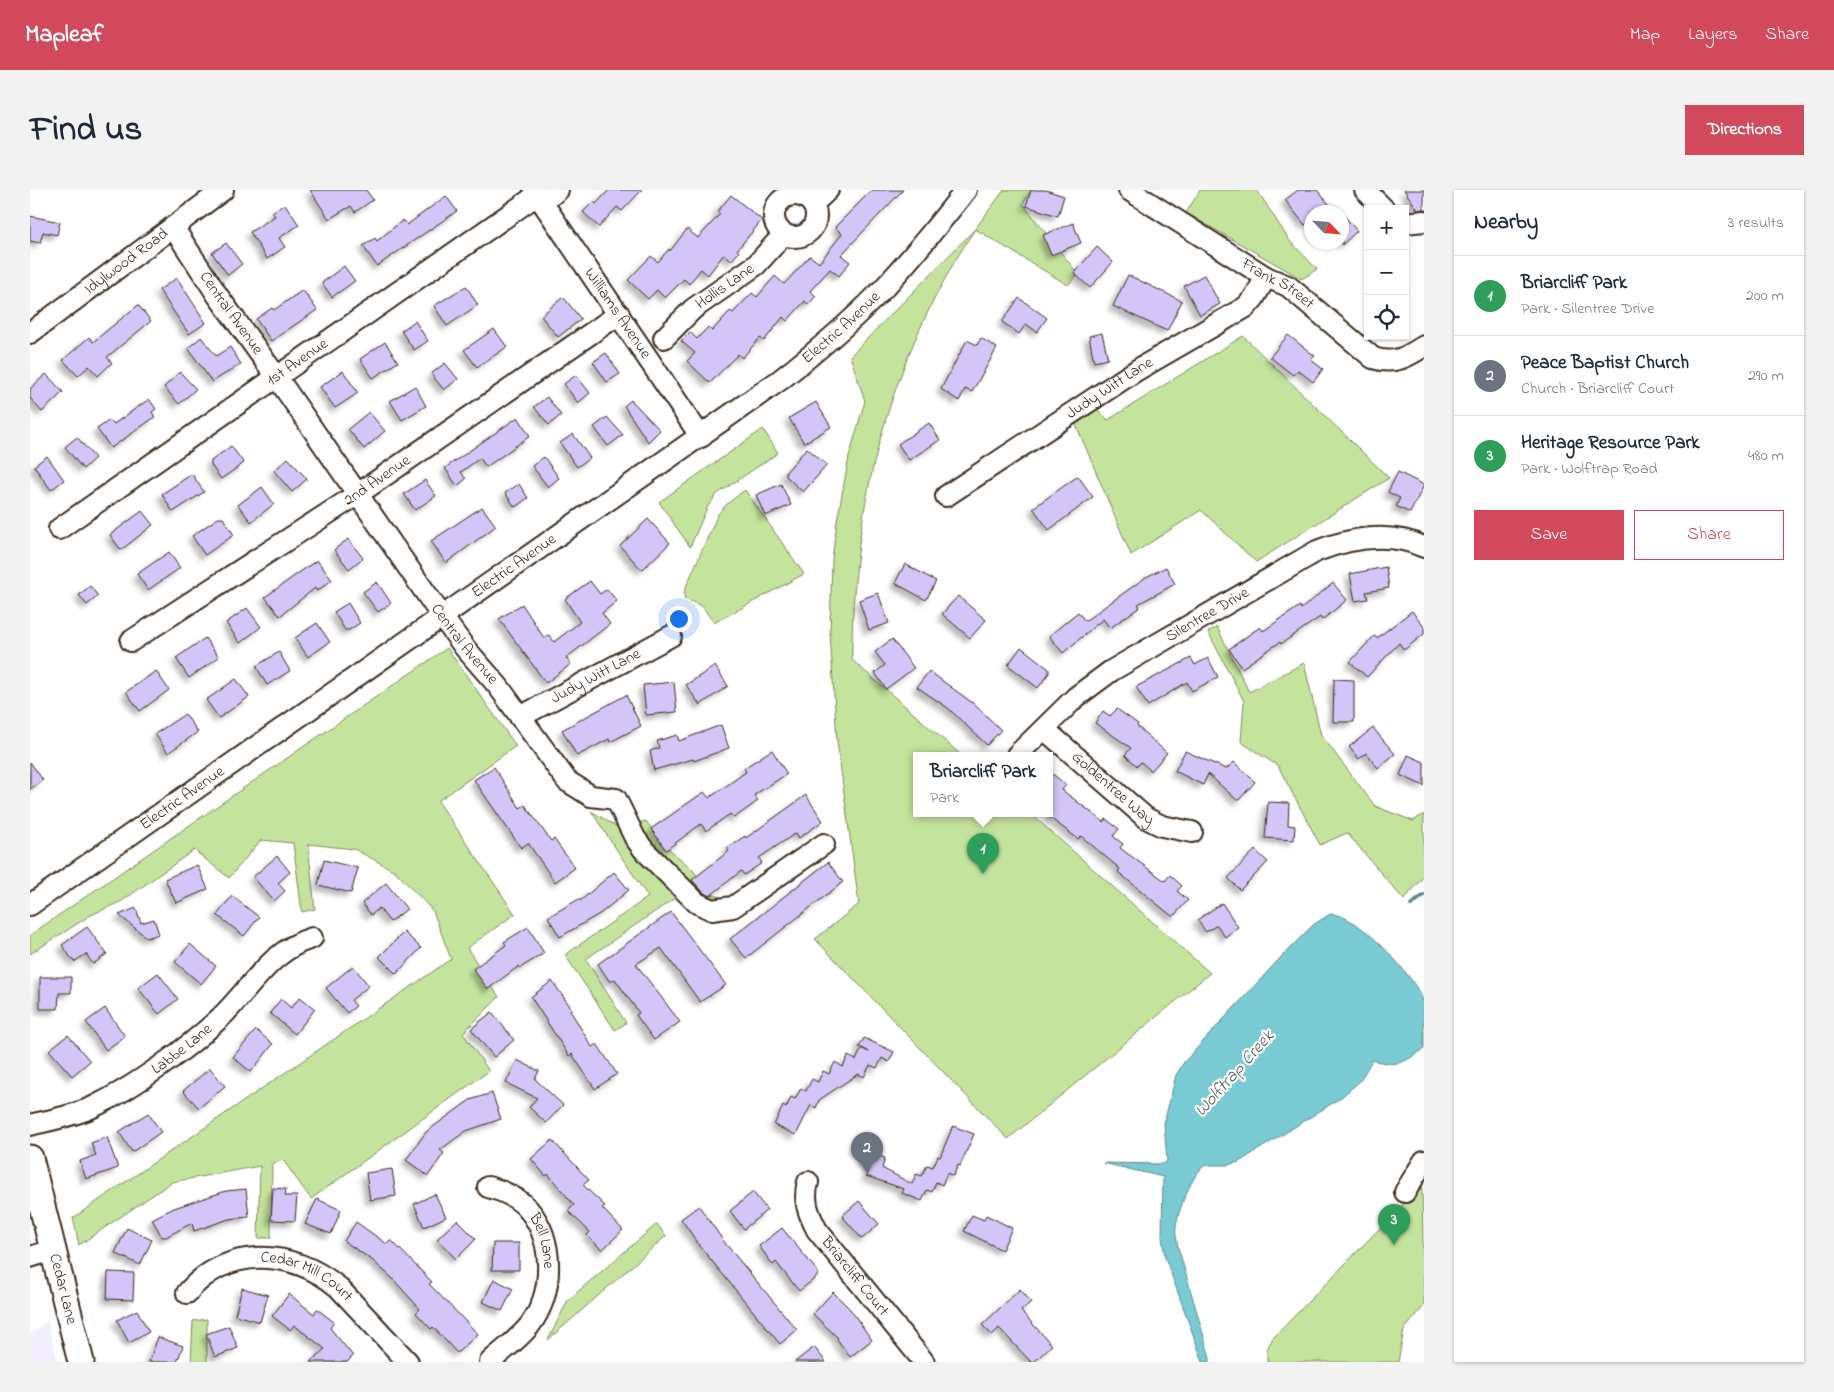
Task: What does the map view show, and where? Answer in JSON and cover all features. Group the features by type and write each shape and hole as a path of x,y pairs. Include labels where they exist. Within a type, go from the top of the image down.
{"main road":[{"name":"Cedar Lane","path":"30,1158 41,1254 81,1362"}],"street":[{"name":"Idylwood Road","path":"30,333 223,190"},
{"path":"813,204 828,190"},
{"name":"Electric Avenue","path":"30,906 780,380 832,338 882,290 966,190"},
{"name":"Frank Street","path":"1129,190 1266,277 1288,286 1374,358 1382,361 1398,360 1424,346"},
{"path":"1365,190 1380,205"},
{"name":"Williams Avenue","path":"543,194 619,314 701,437"},
{"name":"1st Avenue","path":"59,529 173,452 276,376 543,194"},
{"path":"779,194 795,194 808,199 813,204 816,216 815,222 808,232 796,237 784,234 775,224 774,210 779,194"},
{"path":"1409,223 1424,222"},
{"name":"Central Avenue","path":"173,227 218,296 276,376 443,618 465,648 498,686 567,781 590,796 616,799 635,838 702,906 712,910 733,908 824,844"},
{"name":"Hollis Lane","path":"664,338 686,303 756,264 784,234"},
{"name":"Judy Witt Lane","path":"946,496 1137,370 1246,307 1254,298 1266,277"},
{"name":"2nd Avenue","path":"131,641 358,494 619,314"},
{"name":"Silentree Drive","path":"1020,752 1076,697 1111,671 1317,551 1338,543 1378,537 1399,539 1424,547"},
{"name":"Judy Witt Lane","path":"520,717 671,636"},
{"name":"Goldentree Way","path":"1044,729 1146,818 1162,826 1192,832"},
{"name":"Labbe Lane","path":"30,1124 69,1116 92,1107 164,1062 218,1019 284,950 297,942 312,938"},
{"path":"1405,1192 1424,1160"},
{"name":"Briarcliff Court","path":"808,1182 805,1194 806,1203 816,1230 924,1362"},
{"name":"Bell Lane","path":"488,1187 503,1191 528,1209 544,1238 548,1256 548,1274 540,1308 530,1324 490,1362"},
{"name":"Cedar Mill Court","path":"187,1293 209,1271 224,1264 257,1257 292,1262 318,1273 338,1287 408,1362"}],"shaded area":[{"path":"47,1321 58,1362 30,1362 30,1335"}],"green space":[{"path":"1004,190 1031,190 1023,204 1078,274 1068,285 975,229"},
{"path":"1200,190 1257,190 1289,240 1317,269 1302,279 1186,213"},
{"path":"975,229 945,278 920,329 898,381 881,435 868,490 859,546 852,660 958,752 913,752 913,817 1034,817 1210,973 1008,1139 815,939 859,904 837,741 830,633 832,559 837,521 849,457 865,401 850,356"},
{"path":"1243,336 1389,478 1256,562 1201,510 1131,555 1074,420 1095,407 1108,420"},
{"path":"763,429 778,453 717,494 707,508 690,547 659,502"},
{"path":"745,490 804,574 714,623 702,606 684,599 685,589 718,514"},
{"path":"1217,627 1249,692 1304,663 1321,735 1375,806 1413,821 1424,814 1424,876 1404,900 1347,833 1320,845 1278,766 1241,742 1244,701 1208,632"},
{"path":"447,648 516,746 438,801 515,914 467,948 499,997 463,1033 489,1071 311,1199 283,1160 272,1164 271,1238 258,1238 260,1166 172,1182 79,1245 73,1218 451,959 433,911 395,871 354,849 308,844 315,909 302,912 293,843 261,840 229,878 194,850 122,901 91,915 30,954 30,935"},
{"path":"591,811 619,828 646,821 660,841 692,869 710,893 727,900 815,846 823,859 737,915 688,889 586,959 626,1023 615,1030 565,955 648,897"},
{"path":"1422,1185 1424,1306 1404,1330 1398,1362 1267,1362 1267,1349 1273,1338"},
{"path":"657,1224 666,1236 548,1340 568,1300"},
{"path":"207,1319 207,1362 191,1362 193,1321"}],"water":[{"path":"1330,914 1342,916 1369,934 1408,976 1423,1000 1424,1049 1400,1063 1395,1064 1372,1060 1360,1081 1339,1099 1239,1162 1227,1165 1206,1165 1196,1175 1183,1203 1177,1221 1176,1232 1178,1247 1210,1358 1210,1362 1203,1362 1165,1257 1162,1237 1163,1177 1103,1163 1163,1164 1167,1161 1164,1123 1176,1075 1184,1062 1283,955 1313,925"}],"building":[{"path":"310,190 366,190 373,200 355,212 351,206 329,219"},
{"path":"609,190 642,190 622,211 617,207 599,227 583,212 594,201 596,204"},
{"path":"872,190 903,190 841,255 850,262 839,276 830,269 810,291 816,296 808,305 805,301 787,321 783,317 764,341 760,338 742,358 738,354 710,383 687,361 695,353 681,341 690,332 697,339 708,327 712,331 730,311 733,313 752,293 757,297 775,276 784,284 810,256 819,263 842,234 835,227"},
{"path":"1031,190 1046,190 1064,196 1058,216 1026,206"},
{"path":"1298,190 1317,190 1330,205 1304,205 1304,224 1285,200"},
{"path":"1404,190 1424,190 1424,209 1418,210"},
{"path":"731,195 762,220 737,250 739,252 731,261 724,254 708,275 701,269 689,284 684,279 665,298 657,290 648,299 628,280 651,256 658,262 669,249 670,251 687,229 698,238 720,214 717,212"},
{"path":"446,196 457,211 377,266 363,246 375,238 377,241 403,220 407,225"},
{"path":"285,204 299,225 279,238 285,247 267,259 250,232 275,216 272,212"},
{"path":"30,216 60,222 57,235 43,232 40,243 30,241"},
{"path":"1349,221 1357,231 1349,238"},
{"path":"1073,223 1081,243 1051,255 1043,235"},
{"path":"226,243 242,264 228,275 212,253"},
{"path":"1097,247 1113,262 1090,288 1074,273"},
{"path":"344,266 355,281 332,297 322,283"},
{"path":"1128,275 1182,301 1167,331 1113,306"},
{"path":"1204,275 1220,304 1200,315 1184,286"},
{"path":"177,278 206,323 189,334 159,290"},
{"path":"466,286 478,305 447,326 434,306"},
{"path":"303,290 317,310 271,341 256,319 272,308 274,310"},
{"path":"563,297 581,319 558,337 541,316"},
{"path":"1019,298 1047,318 1037,332 1026,324 1019,334 1002,322"},
{"path":"138,305 151,321 107,357 112,363 98,376 89,366 78,376 63,360 89,337 93,342"},
{"path":"415,321 428,341 414,350 401,331"},
{"path":"494,329 507,347 477,367 464,350"},
{"path":"1102,333 1108,359 1094,362 1089,336"},
{"path":"1288,335 1315,356 1311,360 1323,369 1313,382 1298,370 1293,375 1270,357"},
{"path":"201,337 216,356 230,347 241,364 212,382 188,348"},
{"path":"981,338 997,348 972,392 965,389 959,401 941,389 967,340 977,345"},
{"path":"385,342 398,362 373,378 360,359"},
{"path":"606,353 620,374 607,382 593,362"},
{"path":"445,363 458,379 444,390 431,374"},
{"path":"343,371 358,393 335,408 320,387"},
{"path":"180,372 196,389 179,404 164,387"},
{"path":"46,374 63,392 42,412 30,398 30,389"},
{"path":"576,375 590,393 578,403 564,384"},
{"path":"415,386 426,406 402,420 390,401"},
{"path":"547,397 561,415 549,425 534,407"},
{"path":"149,399 156,409 152,412 155,417 111,448 97,429 110,420 114,424"},
{"path":"631,400 660,430 648,442 624,406"},
{"path":"816,402 831,427 804,443 789,418"},
{"path":"369,412 385,431 364,449 348,429"},
{"path":"518,417 530,436 486,467 480,458 461,472 466,479 457,486 445,468"},
{"path":"607,417 623,435 608,446 594,427"},
{"path":"929,423 940,440 909,460 898,444"},
{"path":"573,434 590,458 577,467 560,443"},
{"path":"77,437 95,458 83,469 65,447"},
{"path":"231,446 244,463 221,479 211,465 211,461"},
{"path":"807,448 827,465 803,492 786,476 786,472"},
{"path":"47,456 64,480 51,490 34,466"},
{"path":"544,457 559,478 548,487 532,466"},
{"path":"288,458 307,479 292,492 274,471"},
{"path":"1398,472 1424,485 1410,513 1396,506 1400,498 1388,492"},
{"path":"192,474 204,492 173,512 162,494"},
{"path":"1078,476 1093,497 1049,530 1033,508"},
{"path":"425,480 436,496 415,510 404,494"},
{"path":"519,484 528,498 515,507 505,493"},
{"path":"781,484 791,505 765,516 756,495"},
{"path":"262,487 274,504 251,522 238,505"},
{"path":"482,507 496,526 446,563 431,541"},
{"path":"142,511 153,525 121,550 110,535"},
{"path":"218,518 223,518 234,535 205,555 192,536"},
{"path":"648,519 670,543 642,570 620,546"},
{"path":"348,539 363,558 349,569 334,550"},
{"path":"169,552 180,568 148,590 137,574"},
{"path":"317,560 332,580 317,591 315,588 280,616 265,597"},
{"path":"905,564 936,581 926,600 895,583"},
{"path":"1166,567 1175,584 1138,604 1140,607 1110,628 1103,619 1063,653 1049,636 1078,612 1085,621 1146,577"},
{"path":"1386,567 1389,588 1366,592 1368,599 1355,601 1350,574"},
{"path":"590,581 600,594 607,589 617,601 602,613 610,624 566,658 571,664 546,683 499,619 522,604 544,638 549,635 554,642 580,622 565,599"},
{"path":"377,582 391,603 378,612 363,592"},
{"path":"1333,583 1347,600 1322,620 1320,617 1242,668 1229,649 1260,627 1263,631 1300,606 1301,609"},
{"path":"90,586 98,596 87,605 79,595"},
{"path":"878,593 889,623 869,630 859,600"},
{"path":"958,596 986,620 970,638 942,614"},
{"path":"348,603 360,623 349,630 345,630 334,612"},
{"path":"247,608 261,627 240,643 226,623"},
{"path":"1412,611 1424,627 1424,634 1404,650 1399,643 1367,677 1350,662 1374,636 1377,638"},
{"path":"317,623 330,642 308,657 295,638"},
{"path":"205,638 219,657 189,678 176,658"},
{"path":"892,639 914,668 886,689 875,673 885,665 875,652"},
{"path":"1021,647 1049,669 1049,673 1038,688 1008,665"},
{"path":"279,652 290,671 267,685 256,666"},
{"path":"1191,658 1195,665 1208,658 1218,677 1192,691 1187,682 1148,706 1136,687"},
{"path":"715,666 728,686 700,705 686,685"},
{"path":"156,671 169,690 140,711 126,692"},
{"path":"929,671 974,704 1001,730 987,745 948,708 917,687"},
{"path":"236,679 249,697 219,718 206,700"},
{"path":"1334,679 1354,680 1354,722 1333,722"},
{"path":"674,682 677,712 646,715 643,685"},
{"path":"626,695 641,726 610,742 609,739 577,756 562,730"},
{"path":"1117,709 1138,724 1137,726 1167,753 1151,771 1141,762 1137,766 1125,755 1131,748 1095,723 1103,711 1110,716"},
{"path":"185,714 198,732 168,753 155,734"},
{"path":"721,725 729,748 694,761 693,759 654,770 650,751 659,748 657,741 677,735 679,741"},
{"path":"1373,728 1395,754 1378,768 1366,753 1359,759 1349,747"},
{"path":"772,750 787,774 754,795 758,801 734,818 730,814 706,831 701,824 666,850 651,829 704,792 709,798 746,772 744,768"},
{"path":"1185,751 1226,769 1234,762 1255,782 1238,801 1208,774 1203,785 1175,771"},
{"path":"1408,755 1424,762 1424,786 1400,775"},
{"path":"30,762 43,780 30,789"},
{"path":"494,767 520,808 525,805 551,841 554,839 575,868 555,882 528,843 521,848 474,780"},
{"path":"1053,774 1066,785 1062,790 1104,822 1106,819 1119,829 1113,836 1123,844 1120,848 1165,881 1170,875 1182,886 1177,891 1188,900 1173,917 1118,872 1120,869 1081,836 1078,839 1049,817 1053,817"},
{"path":"806,795 823,821 799,838 796,833 759,858 762,863 744,875 741,871 710,896 704,893 692,880 729,851 727,848 745,836 746,838"},
{"path":"1268,802 1289,803 1288,825 1295,826 1294,840 1265,838"},
{"path":"1255,850 1268,862 1240,890 1228,878"},
{"path":"277,856 290,872 278,883 285,891 274,901 253,877"},
{"path":"324,860 358,868 351,893 318,885"},
{"path":"828,862 843,882 746,958 730,939"},
{"path":"197,865 208,889 176,903 165,879"},
{"path":"614,872 629,890 601,913 560,937 548,917 579,899 580,901"},
{"path":"386,883 407,909 390,922 379,908 371,915 362,903"},
{"path":"232,896 259,917 244,936 217,915"},
{"path":"1222,903 1238,927 1225,937 1217,925 1206,932 1197,920"},
{"path":"136,908 141,923 154,919 159,934 147,938 119,915"},
{"path":"671,912 726,985 700,1002 661,948 636,964 680,1022 654,1040 636,1015 639,1013 615,979 610,982 598,964"},
{"path":"87,927 107,954 93,964 86,954 74,962 62,945"},
{"path":"528,927 544,953 520,968 519,966 488,989 473,969 506,945 504,942"},
{"path":"404,932 421,948 396,974 379,957"},
{"path":"190,944 216,966 201,984 175,962"},
{"path":"353,966 369,986 351,1000 356,1006 347,1013 326,988"},
{"path":"158,973 178,999 159,1014 138,988"},
{"path":"40,977 71,977 71,993 59,993 58,1009 40,1009"},
{"path":"552,981 572,1009 570,1010 592,1047 597,1044 617,1074 595,1089 572,1054 569,1056 531,997"},
{"path":"300,997 315,1009 295,1034 270,1013 281,999 291,1008"},
{"path":"105,1008 125,1036 106,1050 86,1022"},
{"path":"492,1012 514,1040 494,1057 471,1029"},
{"path":"256,1030 273,1044 251,1072 233,1057"},
{"path":"68,1035 90,1061 72,1076 49,1050"},
{"path":"864,1038 894,1052 889,1062 882,1058 877,1068 870,1065 864,1077 858,1074 819,1100 816,1108 811,1105 796,1135 774,1125 783,1106 786,1108 791,1097 795,1099 801,1088 806,1091 812,1079 818,1082 823,1071 829,1074 835,1062 843,1067 848,1056 856,1060 862,1048 859,1047"},
{"path":"517,1060 539,1071 535,1079 563,1105 546,1123 529,1107 537,1098 506,1083"},
{"path":"210,1068 225,1086 199,1108 183,1091"},
{"path":"492,1093 501,1119 466,1131 440,1150 444,1153 428,1176 406,1160 426,1132 470,1100"},
{"path":"148,1113 161,1132 132,1152 119,1132"},
{"path":"953,1126 974,1134 960,1166 958,1165 953,1176 947,1173 942,1185 936,1182 932,1192 927,1190 922,1201 902,1193 904,1189 866,1176 869,1167 860,1163 864,1153 854,1149 858,1140 880,1147 877,1155 885,1158 882,1168 912,1184 916,1174 922,1176 927,1165 933,1167 938,1156 940,1157"},
{"path":"107,1137 118,1168 86,1179 80,1161 96,1155 91,1143"},
{"path":"552,1140 589,1180 583,1185 605,1206 602,1208 623,1230 602,1250 587,1235 590,1232 568,1211 574,1205 548,1174 546,1176 531,1159"},
{"path":"392,1169 396,1196 370,1200 366,1173"},
{"path":"273,1188 286,1189 285,1196 297,1196 295,1221 271,1220"},
{"path":"246,1189 249,1217 229,1219 194,1231 192,1223 166,1237 162,1237 152,1219 174,1208 226,1191"},
{"path":"753,1192 767,1210 744,1229 730,1211"},
{"path":"435,1194 446,1217 424,1227 414,1204"},
{"path":"317,1199 341,1210 331,1234 305,1224"},
{"path":"859,1201 879,1224 862,1239 842,1216"},
{"path":"699,1206 725,1243 797,1330 780,1344 702,1249 681,1219"},
{"path":"972,1215 984,1220 986,1215 1012,1228 1002,1250 964,1231"},
{"path":"457,1220 476,1239 456,1259 437,1239"},
{"path":"356,1222 387,1244 391,1240 432,1282 429,1284 478,1334 457,1353 433,1327 431,1329 416,1313 420,1309 392,1278 372,1260 344,1241"},
{"path":"127,1228 152,1240 140,1265 115,1253"},
{"path":"782,1228 818,1272 818,1276 799,1291 776,1262 773,1265 759,1246"},
{"path":"493,1243 519,1243 519,1270 492,1270"},
{"path":"108,1272 134,1273 133,1300 107,1299"},
{"path":"494,1279 513,1289 502,1311 483,1302"},
{"path":"242,1288 268,1295 260,1322 235,1315"},
{"path":"1020,1289 1031,1302 1021,1311 1052,1345 1034,1362 1031,1362 999,1328 992,1335 982,1325"},
{"path":"833,1292 850,1309 872,1340 850,1357 838,1338 813,1314"},
{"path":"289,1294 314,1314 317,1309 334,1322 330,1328 353,1356 347,1362 310,1362 325,1349 294,1325 290,1330 272,1316"},
{"path":"137,1310 149,1332 129,1343 117,1320"},
{"path":"229,1326 238,1348 215,1357 206,1334"},
{"path":"158,1337 183,1346 177,1362 149,1362"},
{"path":"814,1347 826,1362 795,1362"}],"waterway":[{"name":"Wolftrap Creek","path":"1411,905 1424,895"}],"place":[{"name":"Briarcliff Park","path":"983,874"},
{"name":"Peace Baptist Church","path":"867,1173"},
{"name":"Heritage Resource Park","path":"1394,1245"}]}
